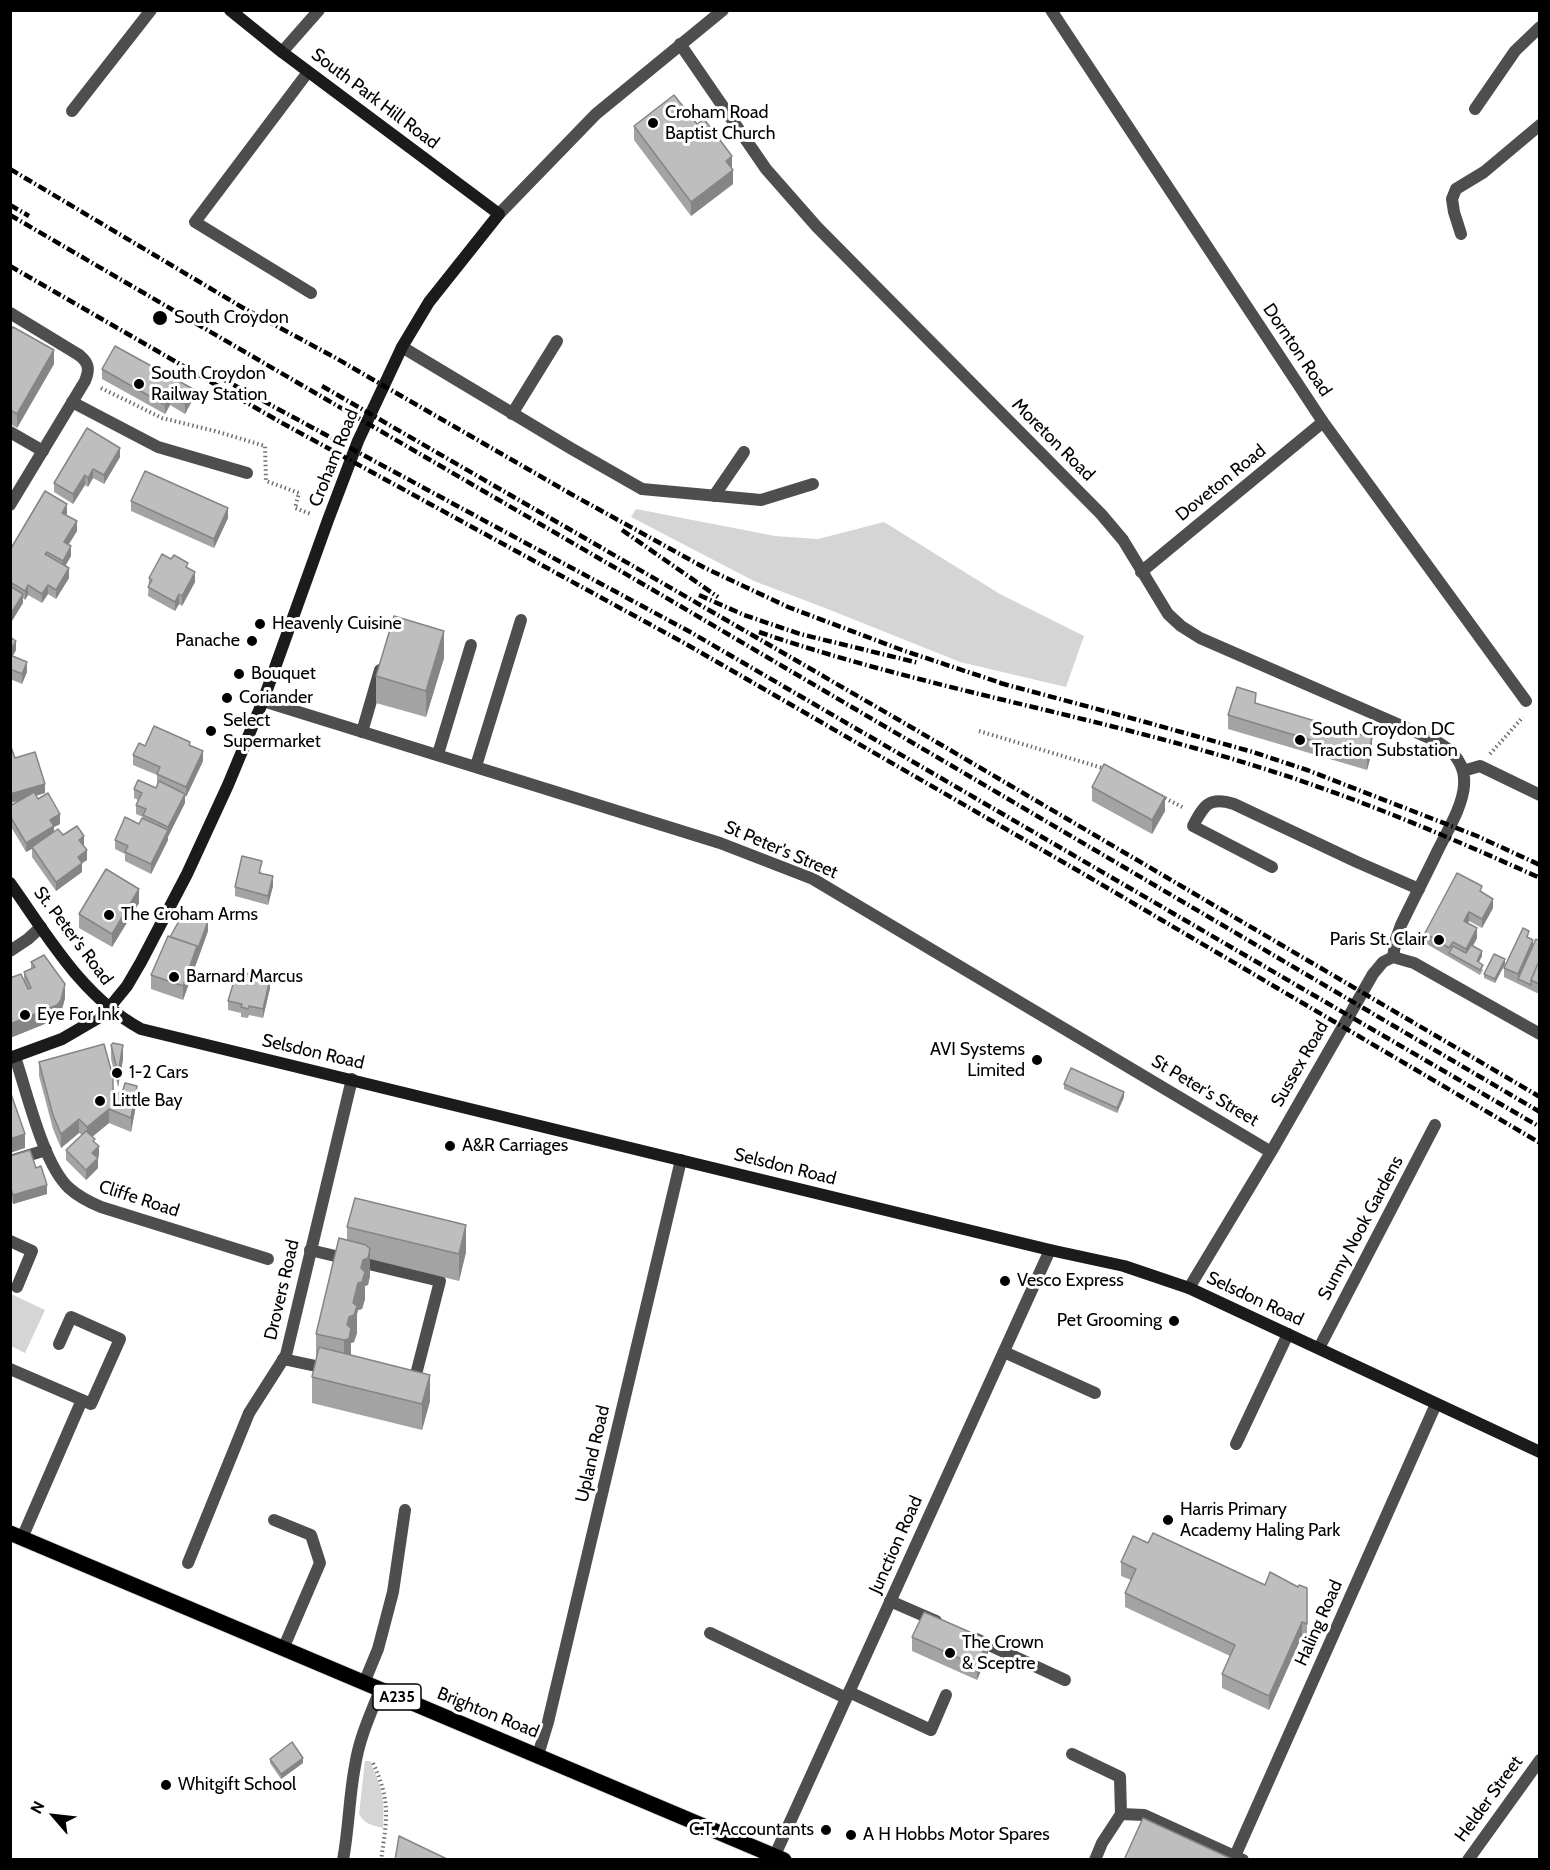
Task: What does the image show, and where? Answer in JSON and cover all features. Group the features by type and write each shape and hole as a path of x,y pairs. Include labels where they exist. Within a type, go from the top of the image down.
{"main road":[{"name":"South Park Hill Road","path":"230,10 282,52 499,214"},
{"name":"Croham Road","path":"109,1008 137,970 187,874 228,785 263,701 327,520 358,441 402,347 429,302 499,214"},
{"name":"St. Peter's Road","path":"10,883 82,982 109,1008"},
{"path":"13,1057 62,1040 109,1008"},
{"name":"Selsdon Road","path":"109,1008 131,1023 150,1032 1124,1266 1189,1288 1539,1452"},
{"name":"Brighton Road","path":"16,1536 779,1857"}],"street":[{"path":"72,111 151,10"},
{"path":"282,52 320,10"},
{"name":"Croham Road","path":"499,214 596,114 723,10"},
{"name":"Dornton Road","path":"1051,10 1323,422 1526,701"},
{"path":"1475,109 1515,51 1539,27"},
{"name":"Moreton Road","path":"680,44 766,169 793,201 1101,514 1123,540 1168,614 1200,638 1441,743 1459,759 1463,771"},
{"path":"309,72 195,222 311,293"},
{"path":"1461,234 1452,199 1456,189 1484,172 1539,125"},
{"path":"10,313 79,355 87,361 89,370 85,381 10,506"},
{"path":"512,414 556,341"},
{"path":"402,347 642,489 761,500 813,484"},
{"path":"72,402 159,447 247,473"},
{"name":"Doveton Road","path":"1142,572 1323,422"},
{"path":"10,432 43,451"},
{"path":"714,496 744,452"},
{"path":"476,766 521,620"},
{"path":"438,754 471,645"},
{"path":"362,732 385,656"},
{"name":"St Peter's Street","path":"263,701 720,843 813,879 1271,1152"},
{"path":"1539,795 1480,766 1463,771 1464,791 1459,808 1398,932 1393,957 1424,968 1539,1034"},
{"path":"1272,867 1192,826 1203,808 1211,802 1225,801 1234,804 1419,889"},
{"path":"10,951 41,927"},
{"name":"Sussex Road","path":"1189,1288 1271,1152 1372,974 1383,962 1393,957"},
{"name":"Cliffe Road","path":"13,1057 46,1150 56,1172 69,1188 83,1199 101,1207 268,1259"},
{"name":"Drovers Road","path":"188,1563 249,1413 286,1355 352,1079"},
{"name":"Sunny Nook Gardens","path":"1319,1348 1435,1125"},
{"path":"10,1161 46,1150"},
{"name":"Upland Road","path":"538,1755 548,1722 681,1160"},
{"path":"10,1241 32,1251 17,1287"},
{"path":"310,1250 440,1281 413,1388 402,1385"},
{"name":"Junction Road","path":"779,1857 848,1695 1050,1250"},
{"path":"10,1369 91,1404 120,1339 71,1317 59,1344"},
{"path":"1236,1444 1288,1334"},
{"path":"1004,1352 1095,1393"},
{"path":"283,1359 346,1373"},
{"path":"16,1536 82,1400"},
{"name":"Haling Road","path":"1121,1814 1144,1815 1239,1858 1436,1404"},
{"path":"364,1683 378,1649 393,1592 405,1510"},
{"path":"274,1520 311,1535 320,1563 283,1649"},
{"path":"890,1601 945,1626"},
{"path":"710,1633 931,1730 946,1695"},
{"path":"967,1635 1065,1680"},
{"path":"343,1860 349,1831 355,1766 362,1737 380,1690"},
{"path":"1072,1754 1120,1777 1121,1814 1102,1843 1095,1860"},
{"name":"Helder Street","path":"1468,1860 1539,1760"}],"path":[{"path":"85,381 162,418 265,446 266,481 299,493 295,508 311,514"},
{"path":"117,396 122,390"},
{"path":"1480,766 1525,716"},
{"path":"979,731 1115,773"},
{"path":"1156,794 1198,815"},
{"path":"362,1737 383,1786 387,1806 381,1860"}],"shaded area":[{"path":"636,509 775,536 818,539 884,522 1000,594 1084,636 1066,687 960,662 754,581 631,517"},
{"path":"11,1294 45,1310 25,1353 11,1346"},
{"path":"365,1761 370,1761 380,1786 384,1808 383,1828 366,1822 359,1814"}],"building":[{"path":"674,95 697,124 704,119 732,156 726,161 733,170 691,202 634,126"},
{"path":"13,327 54,350 17,414 10,410 10,331"},
{"name":"South Croydon Railway Station","path":"115,346 193,389 185,404 170,396 165,405 102,369"},
{"path":"87,428 120,448 104,475 93,469 88,478 85,475 73,494 54,483"},
{"path":"145,471 228,508 214,539 131,501"},
{"path":"45,491 67,504 62,513 77,521 64,542 71,546 63,561 47,552 45,554 69,568 56,590 48,585 42,594 28,585 25,591 10,582 10,550"},
{"path":"162,554 171,559 174,555 188,563 186,567 195,572 182,596 179,594 175,602 148,587 152,580 149,578"},
{"path":"10,586 23,594 10,615"},
{"path":"394,616 444,631 426,691 376,676"},
{"path":"10,637 16,641 10,651"},
{"path":"10,655 27,662 22,674 10,669"},
{"path":"1237,687 1256,693 1255,703 1372,738 1367,757 1228,715"},
{"path":"154,726 190,742 189,745 203,751 186,787 157,774 160,767 133,755 139,743 145,746"},
{"path":"10,747 15,758 35,752 45,784 10,794"},
{"path":"1104,764 1165,797 1152,820 1092,787"},
{"path":"138,780 156,788 159,781 185,794 168,827 143,815 146,809 136,805 142,793 134,789"},
{"path":"34,792 38,799 48,793 60,814 50,820 54,826 26,843 10,816 10,806"},
{"path":"125,817 139,824 142,818 168,830 151,864 125,852 128,846 115,840"},
{"path":"77,826 84,836 79,840 87,850 78,857 82,863 56,882 32,847 58,829 63,835"},
{"path":"242,856 262,861 259,873 273,876 268,896 235,887"},
{"name":"The Croham Arms","path":"106,869 139,889 112,934 79,914"},
{"path":"1457,873 1482,886 1480,891 1493,899 1482,919 1469,912 1466,917 1464,921 1477,928 1466,949 1453,942 1449,948 1425,933"},
{"path":"184,912 208,921 197,951 197,946 170,937"},
{"path":"1523,928 1529,931 1527,937 1533,940 1518,974 1504,968"},
{"path":"168,936 197,946 183,986 151,975"},
{"path":"1536,939 1539,941 1539,961 1531,985 1518,979"},
{"path":"1471,945 1482,951 1477,961 1483,965 1480,970 1449,953 1453,946 1466,953"},
{"path":"1494,954 1505,959 1495,979 1484,974"},
{"path":"44,955 65,984 61,1000 57,1005 10,1024 10,978 21,974 28,989 31,988 24,972 35,967 31,962"},
{"path":"1539,961 1539,984 1531,980"},
{"path":"237,971 270,979 263,1009 249,1006 248,1009 241,1007 242,1004 228,1001"},
{"path":"113,1043 123,1045 118,1073 111,1045"},
{"path":"104,1044 113,1077 113,1097 123,1090 125,1083 137,1086 131,1118 109,1109 87,1127 79,1119 61,1134 53,1115 39,1062"},
{"path":"1071,1068 1124,1092 1117,1108 1064,1084"},
{"path":"10,1091 25,1134 10,1139"},
{"path":"86,1131 99,1146 92,1153 98,1158 86,1170 66,1150"},
{"path":"30,1150 36,1168 41,1166 47,1185 13,1195 10,1186 10,1156"},
{"path":"355,1198 466,1225 459,1254 347,1227"},
{"path":"339,1238 366,1245 370,1249 368,1258 363,1260 361,1268 365,1272 362,1282 358,1283 353,1303 357,1306 354,1315 349,1317 347,1325 351,1328 349,1339 344,1340 316,1334"},
{"path":"319,1347 430,1375 422,1404 312,1377"},
{"path":"1153,1533 1265,1585 1270,1572 1298,1587 1299,1585 1307,1588 1307,1624 1302,1622 1269,1696 1222,1674 1235,1645 1125,1593 1136,1569 1121,1562 1133,1536 1148,1543"},
{"path":"924,1612 988,1640 977,1666 912,1637"},
{"path":"292,1742 303,1758 281,1774 270,1759"},
{"path":"1143,1818 1232,1859 1232,1860 1124,1860"},
{"path":"399,1836 449,1860 395,1860"}],"railway":[{"path":"10,169 245,309 334,357 571,494 705,568 788,607 902,650 1007,685"},
{"path":"10,205 29,216"},
{"path":"10,215 1540,1112"},
{"path":"10,266 282,423 686,644 1082,873 1540,1143"},
{"path":"219,377 692,633 1540,1127"},
{"path":"322,386 899,720 1540,1097"},
{"path":"622,530 718,597"},
{"path":"699,595 744,615 800,634 919,663"},
{"path":"759,632 880,669 1127,730 1249,764 1323,788 1396,816 1540,878"},
{"path":"1000,683 1253,752 1307,770 1477,836 1540,865"}],"place":[{"name":"Croham Road Baptist Church","path":"653,123"},
{"name":"South Croydon","path":"160,318"},
{"name":"South Croydon Railway Station","path":"139,384"},
{"name":"Heavenly Cuisine","path":"260,624"},
{"name":"Panache","path":"252,641"},
{"name":"Bouquet","path":"239,674"},
{"name":"Coriander","path":"227,698"},
{"name":"Select Supermarket","path":"211,731"},
{"name":"South Croydon DC Traction Substation","path":"1300,740"},
{"name":"The Croham Arms","path":"109,915"},
{"name":"Paris St. Clair","path":"1439,940"},
{"name":"Barnard Marcus","path":"174,977"},
{"name":"Eye For Ink","path":"25,1015"},
{"name":"AVI Systems Limited","path":"1037,1060"},
{"name":"1-2 Cars","path":"117,1073"},
{"name":"Little Bay","path":"100,1101"},
{"name":"A&R Carriages","path":"450,1146"},
{"name":"Vesco Express","path":"1005,1281"},
{"name":"Pet Grooming","path":"1174,1321"},
{"name":"Harris Primary Academy Haling Park","path":"1168,1520"},
{"name":"The Crown & Sceptre","path":"950,1653"},
{"name":"Whitgift School","path":"166,1785"},
{"name":"C.T. Accountants","path":"826,1830"},
{"name":"A H Hobbs Motor Spares","path":"851,1835"}]}
